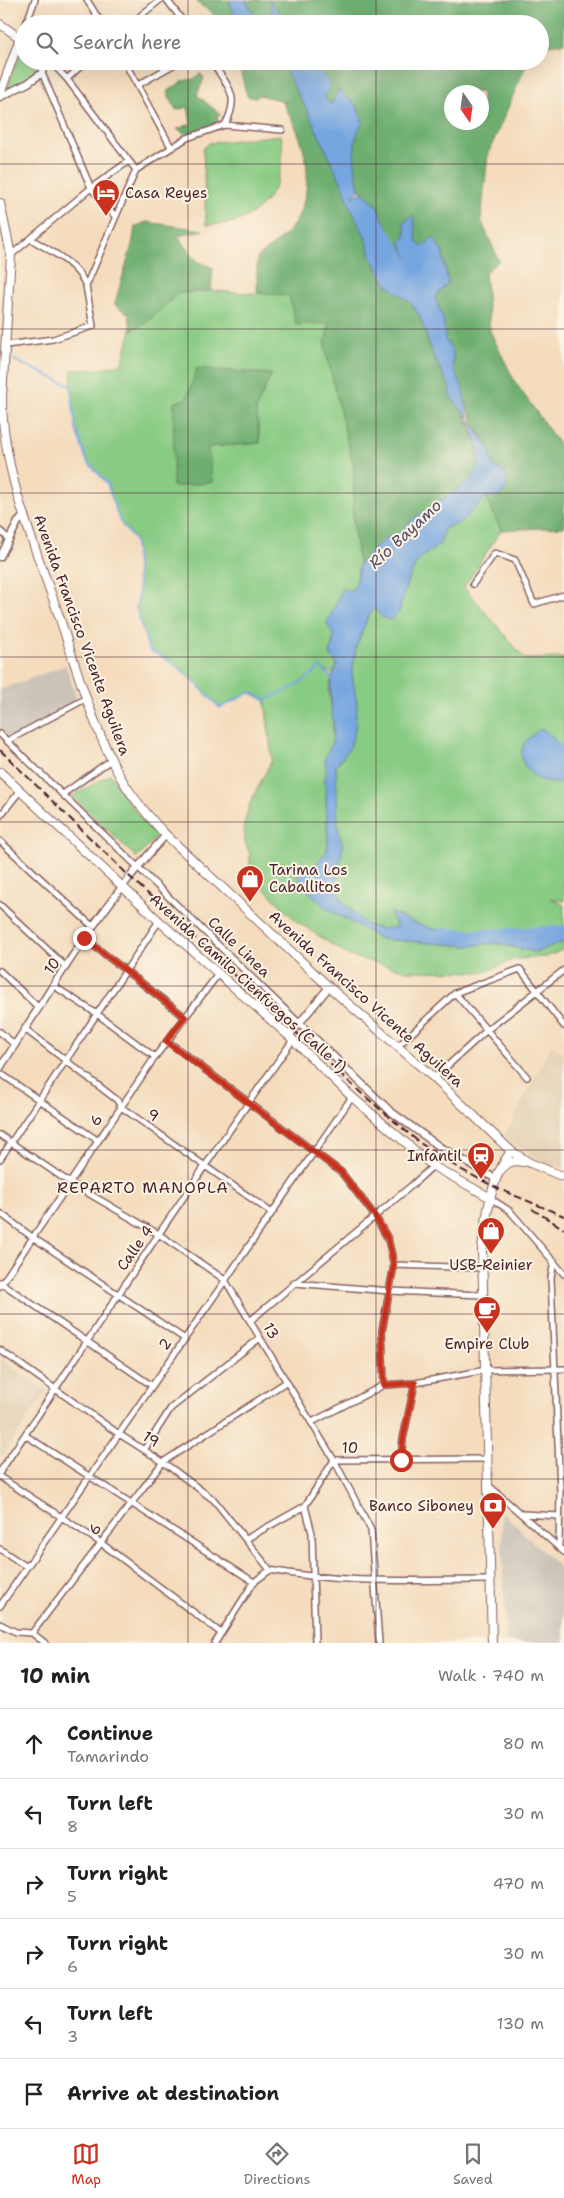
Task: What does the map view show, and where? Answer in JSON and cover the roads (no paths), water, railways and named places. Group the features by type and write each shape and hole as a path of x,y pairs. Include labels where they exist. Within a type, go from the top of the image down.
{"main road":[{"path":"0,24 15,34"},
{"path":"0,96 15,57"},
{"name":"Avenida Francisco Vicente Aguilera","path":"0,202 11,255 3,332 6,345 2,366 4,431 25,515 87,698 111,760 129,791 146,814 166,835 329,987 434,1078 511,1151 530,1163 564,1177"},
{"name":"Avenida Camilo Cienfuegos (Calle 1)","path":"0,772 159,921 291,1038 352,1097 434,1166 489,1197"},
{"path":"492,1643 482,1248 489,1197 497,1176 511,1151"},
{"path":"497,1176 507,1162 512,1160 530,1163"}],"street":[{"path":"29,15 35,0"},
{"path":"87,0 96,15"},
{"path":"141,15 160,0"},
{"path":"167,0 178,15"},
{"path":"42,70 42,73 91,188 115,216"},
{"path":"58,70 136,170"},
{"path":"66,79 76,70"},
{"path":"129,70 171,147"},
{"path":"138,85 164,70"},
{"path":"217,70 232,95 234,104 225,125"},
{"path":"0,96 28,84 42,73"},
{"path":"86,286 136,170 187,138 225,125 282,130"},
{"path":"11,255 91,188 129,161"},
{"path":"6,345 53,339 93,326 86,286 81,274 73,266 31,239"},
{"path":"0,557 25,515"},
{"path":"0,531 9,539"},
{"path":"474,584 495,553 515,560 534,604 564,594"},
{"path":"7,741 87,698"},
{"name":"Calle Linea","path":"0,734 390,1111 440,1147 497,1176"},
{"path":"63,794 111,760"},
{"path":"0,816 20,791"},
{"name":"10","path":"0,1068 92,926 137,866 166,835"},
{"path":"0,841 92,926"},
{"path":"0,905 66,968"},
{"path":"0,1159 159,921"},
{"path":"84,938 185,1017"},
{"path":"397,1047 455,993 520,969 564,1025"},
{"path":"0,970 39,1008"},
{"path":"434,1078 487,1030 564,970"},
{"name":"6","path":"1,1284 166,1041 219,973"},
{"path":"54,986 97,1014 155,1057"},
{"name":"Calle 4","path":"0,1472 54,1388 249,1102 299,1023 329,987"},
{"path":"455,993 527,1077"},
{"name":"9","path":"25,1029 117,1100 121,1107 205,1168 272,1213"},
{"path":"0,1032 15,1045"},
{"path":"166,1041 341,1172 375,1216 388,1239 394,1265 382,1331 384,1385"},
{"path":"0,1073 97,1140"},
{"name":"2","path":"0,1606 90,1477 151,1385 352,1097"},
{"name":"13","path":"0,1135 69,1182 160,1235 226,1280 286,1382 312,1422 371,1530 379,1643"},
{"path":"250,1321 434,1166"},
{"path":"489,1197 510,1212 564,1274"},
{"path":"0,1213 32,1237 184,1338"},
{"path":"554,1261 551,1278 554,1369 562,1490 559,1516 559,1547"},
{"path":"394,1265 482,1268"},
{"path":"294,1282 390,1291 482,1295"},
{"path":"1,1284 151,1385"},
{"path":"144,1450 171,1408 260,1338"},
{"name":"19","path":"0,1350 119,1434 163,1462 214,1500 270,1570"},
{"path":"312,1422 384,1385 415,1383 486,1370 564,1368"},
{"name":"6","path":"32,1633 163,1462 286,1382"},
{"path":"401,1460 403,1439 415,1383"},
{"path":"25,1435 254,1582"},
{"name":"10","path":"246,1539 305,1506 334,1460 488,1459"},
{"path":"0,1477 100,1543 221,1632"},
{"path":"488,1485 564,1552"},
{"path":"305,1506 312,1533 315,1643"},
{"path":"523,1514 559,1516"},
{"path":"0,1549 27,1567"},
{"path":"215,1643 254,1582 270,1570 314,1577 375,1580 490,1580"},
{"path":"0,1624 16,1632 32,1633 42,1642"}],"water":[{"path":"229,0 245,0 255,15 234,15"},
{"path":"269,0 278,11 280,14 268,15 272,11"},
{"path":"287,70 318,70 331,85 324,96 331,105 338,90 357,106 363,123 356,137 354,155 360,190 352,197 363,192 376,205 389,231 384,234 407,266 410,263 400,241 406,236 404,222 413,215 417,242 422,247 433,237 442,251 448,283 435,297 444,321 445,339 453,353 453,367 462,387 469,419 449,395 450,388 433,355 420,317 411,303 386,284 372,258 365,236 351,209 344,188"},
{"path":"469,419 490,449 493,466 505,472 507,486 500,496 486,497 461,522 444,529 440,544 419,559 408,579 399,612 391,620 383,618 374,608 368,617 356,647 352,674 357,705 355,729 350,748 336,765 338,829 343,846 336,884 342,901 366,925 382,929 397,927 389,911 431,928 475,937 519,938 564,934 564,942 535,952 495,943 468,946 381,939 327,909 305,888 297,875 310,871 326,852 328,844 325,760 332,742 331,685 337,665 330,654 334,637 327,623 343,587 350,592 356,584 359,564 384,539 395,537 413,519 473,479 479,464 478,448"},
{"path":"538,730 545,730 564,749 564,782 556,783 539,779 526,768 522,761 521,753 524,744"}],"waterway":[{"name":"Río Bayamo","path":"377,221 415,279"},
{"path":"14,360 71,386 76,429 87,461 107,483 120,522 135,541 139,593 136,608 149,650 179,668 220,708 250,692 265,700 301,682 320,667 333,679"},
{"name":"Río Bayamo","path":"443,933 480,935 564,931"}],"railway":[{"path":"0,750 129,876 360,1092 420,1143 460,1169 499,1189 564,1216"},
{"path":"532,1209 564,1229"}],"place":[{"name":"Casa Reyes","path":"106,217"},
{"name":"Tarima Los Caballitos","path":"250,903"},
{"name":"Infantil","path":"481,1180"},
{"name":"USB-Reinier","path":"491,1255"},
{"name":"Empire Club","path":"487,1334"},
{"name":"Banco Siboney","path":"493,1530"}],"district":[{"name":"REPARTO MANOPLA","path":"143,1187"}]}
